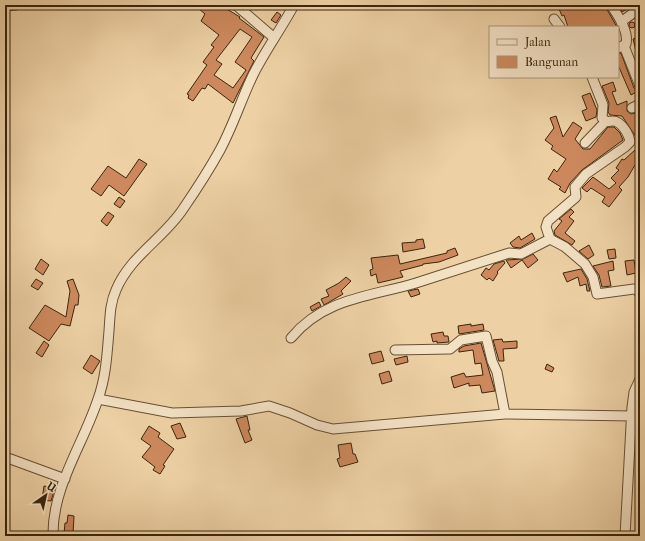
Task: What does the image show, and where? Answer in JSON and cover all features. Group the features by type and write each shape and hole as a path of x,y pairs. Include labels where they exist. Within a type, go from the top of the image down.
{"street":[{"path":"5,6 16,5"},
{"path":"236,5 273,37"},
{"path":"53,536 55,508 65,479 98,399 107,364 112,298 116,288 122,277 138,256 176,219 207,172 220,149 253,75 273,37 294,5"},
{"path":"611,5 621,22 626,41 621,47 640,86"},
{"path":"621,22 640,8"},
{"path":"554,19 559,26"},
{"path":"592,78 603,105 602,116 606,121"},
{"path":"585,143 606,121 614,121 618,124 627,132 630,142 586,174 575,187 576,197 546,224 550,239 571,251 585,264 593,277 598,295 634,289 640,294"},
{"path":"291,338 308,320 320,311 356,298 416,283 509,253 521,254 550,239"},
{"path":"395,350 450,349 461,340 486,336 492,361 497,372 505,414"},
{"path":"625,536 634,392 640,379"},
{"path":"98,399 172,413 241,411 268,406 290,413 317,426 333,429 505,414 632,416"},
{"path":"5,457 65,479"}],"building":[{"path":"200,5 220,5 240,17 239,18 264,37 251,58 254,61 233,103 208,84 205,89 202,88 193,101 188,98 189,95 187,94 207,65 203,62 214,47 211,45 219,35 201,21 205,14 198,8","holes":["240,29 252,37 235,62 246,70 233,88 214,75 222,64 216,60"]},
{"path":"569,5 599,5 600,9 605,6 616,26 568,26 564,15 562,16 559,9"},
{"path":"618,5 634,5 622,12"},
{"path":"277,12 281,15 276,23 271,20"},
{"path":"632,22 635,25 632,28 629,25"},
{"path":"640,37 640,50 636,51 633,39"},
{"path":"621,53 634,88 638,91 631,95 619,67 619,54"},
{"path":"613,82 616,91 612,92 617,105 627,101 627,111 631,114 635,113 640,122 640,143 622,116 610,115 608,112 609,103 602,86"},
{"path":"590,93 597,110 596,117 586,121 582,111 587,109 582,96"},
{"path":"556,116 563,137 573,122 582,128 575,139 583,149 590,149 608,127 614,127 620,133 623,140 582,170 570,183 565,193 559,189 561,187 548,179 554,169 557,172 566,159 551,149 553,146 545,140 554,128 550,118"},
{"path":"636,149 640,153 640,170 635,165 628,177 619,187 622,190 609,207 602,202 605,197 591,188 587,192 582,188 593,177 609,189 616,183 611,178 619,170 616,168 622,159 624,160"},
{"path":"139,159 147,164 124,196 109,185 101,196 91,189 108,166 126,178"},
{"path":"119,197 125,201 120,208 114,204"},
{"path":"571,209 574,212 569,217 574,221 565,233 575,241 572,245 555,235 554,231 562,221 559,219"},
{"path":"108,212 114,216 107,226 101,221"},
{"path":"532,233 535,239 520,248 513,247 510,243 519,236 521,240"},
{"path":"423,239 425,248 403,252 402,243 416,242 416,240"},
{"path":"589,245 594,255 588,259 579,251"},
{"path":"455,248 458,255 439,262 423,264 400,271 403,277 378,283 376,274 371,276 370,270 373,269 371,258 398,255 400,264 447,253 447,251"},
{"path":"615,249 616,258 609,259 607,250"},
{"path":"533,254 538,260 528,268 522,260 511,268 506,260 523,259"},
{"path":"41,259 49,265 43,275 35,269"},
{"path":"634,260 636,273 627,275 625,261"},
{"path":"504,261 505,263 497,272 498,273 493,281 489,278 487,280 481,275 486,268 489,270 494,264"},
{"path":"613,261 614,270 608,271 611,286 602,287 599,275 593,266"},
{"path":"581,269 587,279 590,291 587,291 586,284 580,286 578,277 567,282 563,273"},
{"path":"346,277 351,281 341,291 343,294 324,305 321,299 329,296 326,290 339,283"},
{"path":"36,279 43,283 38,290 31,286"},
{"path":"73,279 79,295 78,305 75,305 70,326 61,324 49,341 29,328 45,305 66,317 70,291 67,281"},
{"path":"418,289 420,294 411,297 408,291"},
{"path":"319,302 321,306 312,311 310,307"},
{"path":"471,324 471,326 483,324 484,330 459,334 458,326"},
{"path":"443,332 444,336 448,336 449,342 433,342 431,334"},
{"path":"502,339 503,342 517,341 517,348 503,349 504,361 499,361 493,340"},
{"path":"44,341 49,345 42,357 36,353"},
{"path":"481,343 495,391 482,393 480,385 469,386 469,383 454,388 451,377 464,373 466,377 483,375 481,363 475,364 473,350 459,352 459,349 464,346"},
{"path":"381,351 384,361 372,364 369,354"},
{"path":"91,355 100,361 92,374 83,368"},
{"path":"407,356 408,362 396,365 394,359"},
{"path":"547,364 554,368 552,372 545,369"},
{"path":"389,371 392,381 382,384 379,374"},
{"path":"247,416 250,430 248,430 252,440 245,443 236,419"},
{"path":"180,423 186,437 177,439 171,426"},
{"path":"149,426 160,433 158,437 174,449 163,465 165,466 160,474 153,470 155,467 142,457 151,446 141,439"},
{"path":"351,443 353,454 355,454 358,462 340,467 337,459 340,458 338,445"},
{"path":"44,486 55,488 51,501 42,500"},
{"path":"68,515 74,516 73,534 64,534 65,523 67,523"}]}
